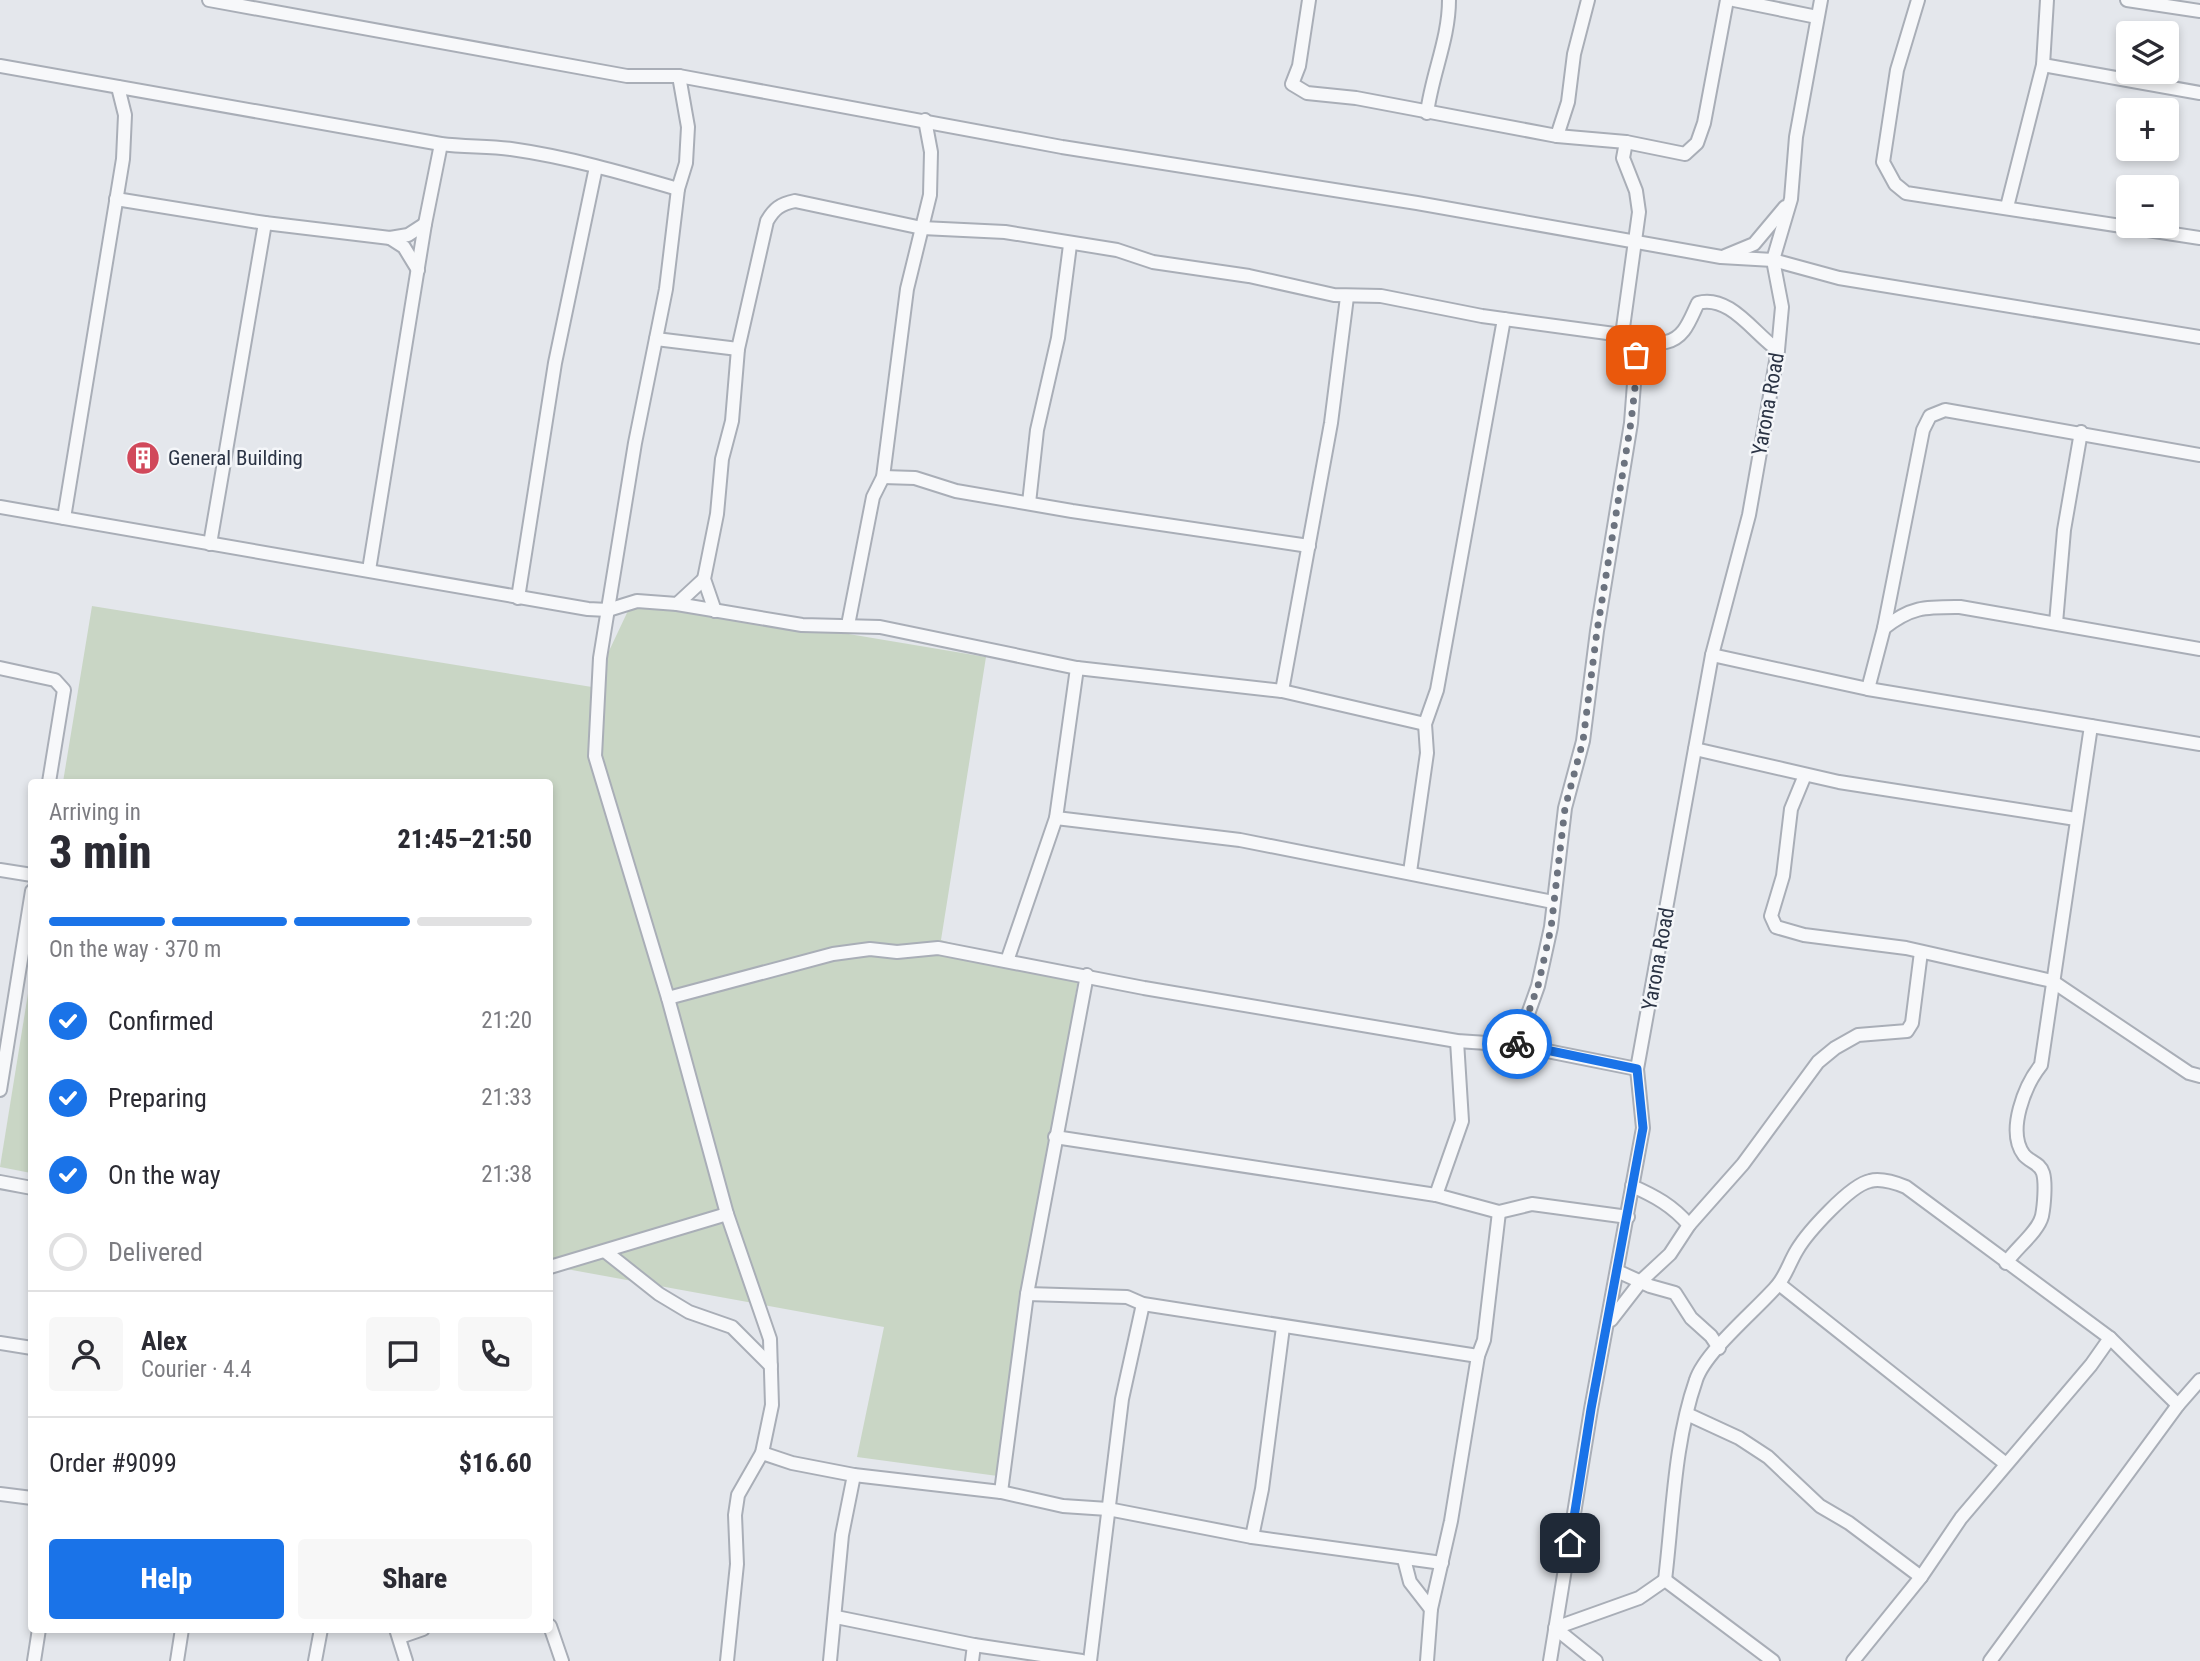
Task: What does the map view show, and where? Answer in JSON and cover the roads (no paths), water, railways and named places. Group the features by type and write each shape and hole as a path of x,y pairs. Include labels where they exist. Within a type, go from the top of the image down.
{"street":[{"path":"209,0 627,76 679,76 1062,147 1721,257 1773,260 1839,278 2200,337"},
{"path":"1309,0 1299,66 1292,84 1307,93 1356,99 1557,136 1626,142 1685,154 1694,147 1704,124 1727,0"},
{"path":"1427,113 1431,83 1444,41 1449,0"},
{"path":"1557,136 1568,102 1574,54 1588,0"},
{"path":"1734,0 1818,17"},
{"path":"1773,260 1791,200 1796,137 1821,0"},
{"path":"1918,0 1897,70 1883,162 1895,184 1906,193 2200,238"},
{"path":"2007,207 2043,65 2047,0"},
{"path":"2127,0 2200,11"},
{"path":"2043,65 2200,93"},
{"path":"0,66 441,144 508,148 637,175 678,189"},
{"path":"679,76 688,127 686,163 678,189 677,217 600,658 596,756 668,998 727,1214 770,1339 772,1405 762,1453 738,1495 735,1515 737,1563 727,1661"},
{"path":"64,518 125,136 125,115 118,87"},
{"path":"848,625 873,497 883,477 907,289 928,211 932,172 925,120"},
{"path":"1622,335 1639,212 1636,191 1623,158 1626,142"},
{"path":"369,570 425,225 441,144"},
{"path":"518,597 557,352 596,167"},
{"path":"116,199 265,223 390,238 408,235 425,225"},
{"path":"1721,257 1754,244 1791,200"},
{"path":"715,611 704,579 717,514 722,459 732,421 738,349 767,221 774,209 795,201 922,228 1005,232 1070,245 1117,250 1153,262 1249,276 1347,297 1381,296 1504,319 1622,335 1637,344 1676,337 1685,330 1698,303 1706,301 1720,304 1741,318 1762,340 1778,350"},
{"path":"210,544 265,223"},
{"path":"390,238 404,247 418,271"},
{"path":"1029,503 1037,430 1058,338 1070,245"},
{"name":"Yarona Road","path":"1550,1661 1591,1409 1643,1128 1637,1069 1712,655 1749,515 1778,350 1782,307 1773,260"},
{"path":"1282,691 1331,423 1347,297"},
{"path":"1410,872 1427,753 1425,724 1437,690 1504,319"},
{"path":"656,339 738,349"},
{"path":"1517,1045 1538,986 1553,902 1565,808 1583,741 1597,631 1631,422 1637,344"},
{"path":"1868,689 1884,628 1923,430 1930,416 1945,410 2200,455"},
{"path":"2056,623 2064,530 2081,432"},
{"path":"883,477 915,478 956,491 1309,546"},
{"path":"0,507 588,610 608,610 637,601 677,604 802,625 880,627 1077,668 1282,691 1425,724"},
{"path":"677,604 704,579"},
{"path":"1884,628 1905,612 1923,607 1960,607 2200,649"},
{"path":"1712,655 1868,689 2200,744"},
{"path":"0,668 55,680 64,690 49,779"},
{"path":"1007,961 1056,818 1077,668"},
{"path":"2006,1263 2042,1218 2044,1175 2040,1166 2023,1153 2015,1129 2018,1110 2041,1065 2052,981 2069,892 2076,819 2091,726"},
{"path":"1695,749 1805,775 2076,819"},
{"path":"1805,775 1791,809 1783,876 1771,916 1776,927 1804,935 1922,952 2052,981 2189,1073 2200,1076"},
{"path":"1056,818 1240,840 1553,902"},
{"path":"0,870 28,875"},
{"path":"0,1090 5,1026 28,911"},
{"path":"668,998 833,954 870,949 897,952 938,948 1143,988 1457,1041 1517,1045 1637,1069"},
{"path":"1609,1323 1642,1280 1670,1254 1689,1224 1743,1164 1818,1062 1858,1035 1907,1031 1912,1023 1922,952"},
{"path":"1001,1492 1027,1294 1087,975"},
{"path":"1436,1195 1462,1121 1457,1041"},
{"path":"1055,1138 1436,1195 1499,1212 1532,1204 1628,1217"},
{"path":"1555,1628 1639,1598 1665,1580 1686,1414 1696,1377 1718,1348 1779,1284 1796,1251 1816,1226 1855,1189 1870,1181 1890,1181 1906,1186 2110,1338 2178,1405"},
{"path":"0,1182 28,1187"},
{"path":"1632,1186 1658,1198 1677,1211 1689,1224"},
{"path":"1427,1661 1431,1609 1442,1563 1478,1356 1484,1340 1499,1212"},
{"path":"553,1266 727,1214"},
{"path":"606,1252 659,1294 689,1312 732,1327 771,1366"},
{"path":"1617,1271 1642,1280 1650,1286 1675,1293 1718,1348"},
{"path":"1779,1284 2006,1464"},
{"path":"1027,1294 1127,1297 1143,1304 1187,1308 1283,1327 1478,1356"},
{"path":"1090,1661 1122,1399 1143,1304"},
{"path":"1252,1537 1262,1489 1283,1327"},
{"path":"1853,1661 1921,1577 1961,1518 2091,1365 2110,1338"},
{"path":"0,1343 28,1347"},
{"path":"1990,1661 2178,1405 2200,1380"},
{"path":"1686,1414 1740,1438 1768,1457 1820,1506 1849,1523 1921,1577"},
{"path":"762,1453 792,1463 854,1475 1001,1492 1063,1506 1108,1509 1252,1537 1442,1563"},
{"path":"830,1661 842,1535 854,1475"},
{"path":"0,1493 28,1498"},
{"path":"1404,1559 1410,1582 1431,1609"},
{"path":"1665,1580 1773,1661"},
{"path":"836,1617 974,1645 1082,1661"},
{"path":"1555,1628 1596,1661"},
{"path":"34,1661 38,1633"},
{"path":"177,1661 181,1633"},
{"path":"314,1661 320,1633"},
{"path":"398,1633 406,1661"},
{"path":"552,1633 562,1661"},
{"path":"972,1661 974,1645"}],"place":[{"name":"General Building","path":"143,458"}]}
